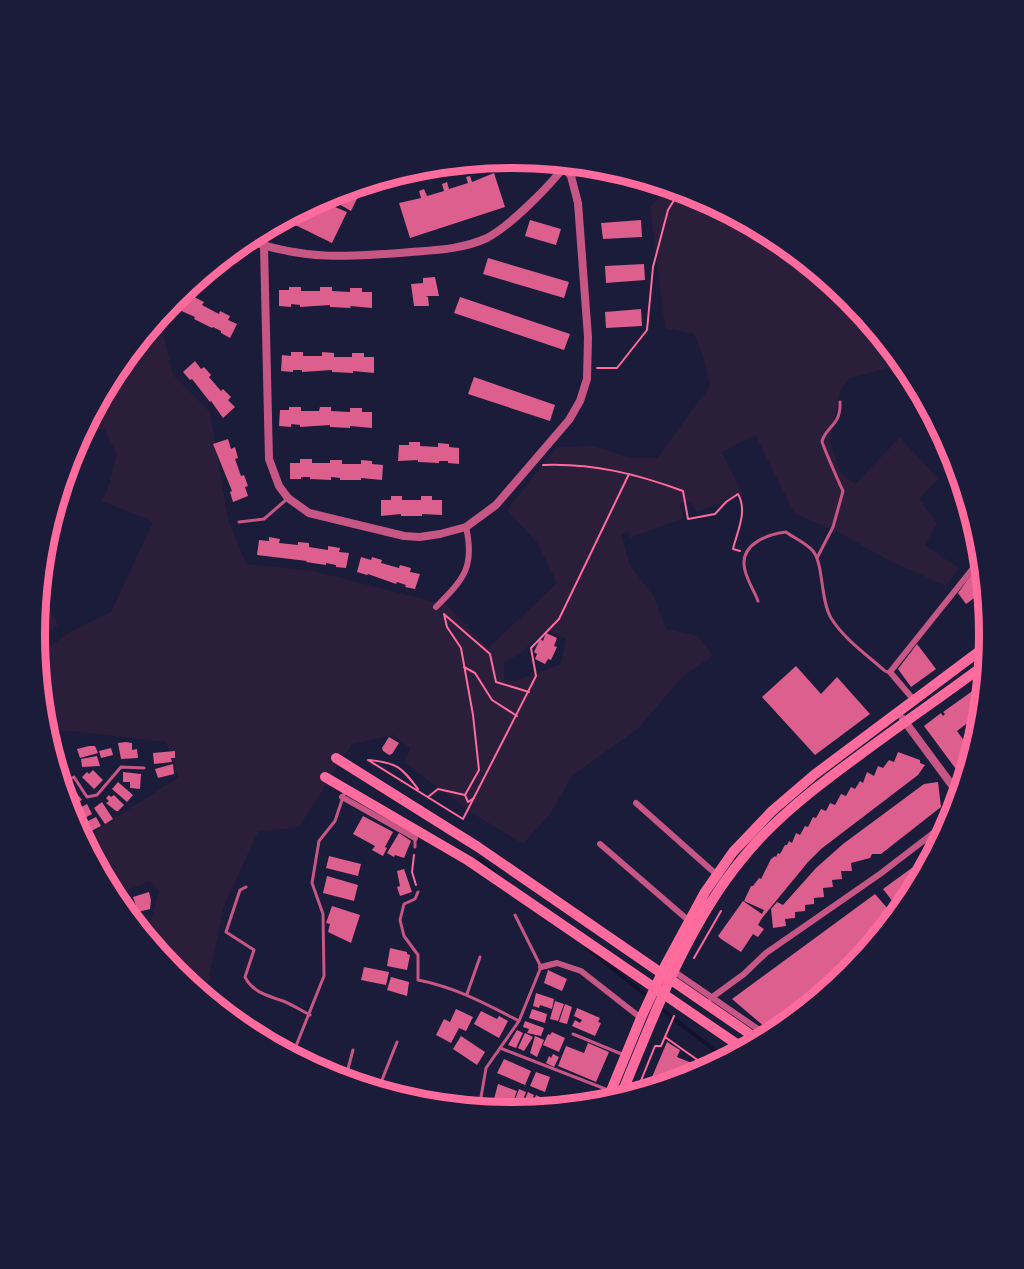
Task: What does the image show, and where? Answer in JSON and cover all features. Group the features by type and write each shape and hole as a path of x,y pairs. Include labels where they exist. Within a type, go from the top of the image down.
{"main road":[{"path":"611,1091 641,1018 669,969 742,859 763,836 821,783 902,717 913,699 978,652"},
{"path":"624,1088 688,920 733,852 772,811 814,775 978,669"},
{"path":"336,758 478,846 751,1035"},
{"path":"325,777 469,861 736,1044"}],"street":[{"path":"257,244 317,256 344,257 451,249 471,245 489,237 507,224 560,170"},
{"path":"264,247 269,459 274,476 288,498 309,513 320,517 404,536 420,537 440,534 466,527 496,505 569,420 580,401 588,369 588,338 578,203 568,170"},
{"path":"436,607 466,570 470,547 466,527"},
{"path":"913,699 890,672 974,567"},
{"path":"902,717 953,787"},
{"path":"343,796 416,838"},
{"path":"636,802 717,875"},
{"path":"711,998 744,974 766,953 880,874 935,831"},
{"path":"600,844 688,920"},
{"path":"541,968 557,963 581,971 641,1018"},
{"path":"669,969 759,1030"}],"lane":[{"path":"817,558 833,527 843,491 832,471 831,461 822,441 840,415 840,402"},
{"path":"239,522 264,519 288,498"},
{"path":"758,601 744,566 746,553 751,545 775,533 786,532 812,550 817,558 825,602 831,618 860,650 885,671 890,672"},
{"path":"68,780 74,777 87,797 97,795 121,768 144,768"},
{"path":"295,1048 324,976 323,914 312,883 319,841 335,822 343,796"},
{"path":"415,846 416,838"},
{"path":"246,887 240,890 226,932 254,950 244,977 249,985 262,994 281,1000 310,1015"},
{"path":"418,892 415,899 404,903 400,920 404,936 418,955 418,980 439,984 467,995 519,1021"},
{"path":"480,1101 486,1068 519,1021 541,968 515,915"},
{"path":"467,995 480,957"},
{"path":"573,1034 625,1055"},
{"path":"381,1083 397,1042"},
{"path":"500,1048 611,1091"},
{"path":"347,1071 353,1050"}],"path":[{"path":"588,369 617,368 647,330 653,267 668,210 676,197"},
{"path":"530,465 585,465 643,476 683,490 688,519 715,514 726,502 738,494 742,502 742,516 733,549 746,553"},
{"path":"420,791 404,771 391,762 368,760 464,819 536,676 531,648 559,619 629,474"},
{"path":"465,795 479,771 473,715 461,648 447,627 444,614 490,654 496,682 529,692"},
{"path":"464,667 475,673 492,700 517,716"},
{"path":"428,797 438,789 465,795"},
{"path":"465,795 468,802 475,798"},
{"path":"415,846 412,872 418,892"},
{"path":"689,983 692,976 691,964 723,908"},
{"path":"640,1084 655,1046 661,1046 666,1035 701,1062"}],"shaded area":[{"path":"664,193 691,203 746,230 796,264 842,304 882,350 894,367 850,378 840,391 830,441 840,472 855,484 900,437 938,479 919,499 937,523 925,545 959,568 946,586 888,560 836,531 794,513 755,435 722,452 743,494 697,512 690,502 680,504 683,518 630,538 628,530 621,535 630,565 654,597 666,629 698,636 713,656 682,677 639,728 572,776 550,814 523,844 472,813 405,763 410,748 393,735 352,744 299,827 258,832 224,906 208,983 202,984 149,927 159,891 150,881 123,892 91,836 179,777 166,742 72,731 55,732 49,695 45,649 70,632 111,612 153,522 102,501 109,485 117,454 104,429 93,428 124,375 161,326 173,375 210,412 228,519 246,564 313,571 447,605 488,648 557,583 538,544 507,510 557,447 594,446 630,458 657,458 710,386 704,359 694,334 665,328 650,207","holes":["545,630 566,638 561,664 514,681 504,679 504,662 520,654"]},
{"path":"46,601 58,625 45,635"}],"building":[{"path":"494,173 505,207 410,238 399,203 421,198 419,191 424,189 427,196 444,191 442,184 447,182 449,189 468,183 466,177 470,176 472,182"},
{"path":"360,193 351,211 336,202"},
{"path":"330,204 347,212 332,243 292,223"},
{"path":"530,220 561,229 556,245 525,236"},
{"path":"641,220 642,237 603,239 601,223"},
{"path":"488,258 569,282 564,298 483,274"},
{"path":"644,264 645,280 606,283 605,266"},
{"path":"435,277 439,296 426,296 429,306 414,306 411,284 423,283 423,278"},
{"path":"289,287 301,287 301,291 320,291 320,287 332,287 332,291 350,292 350,288 362,288 362,292 372,292 372,308 330,307 330,305 300,307 300,305 291,304 291,307 279,306 279,290 289,290"},
{"path":"194,297 204,302 202,305 219,314 220,311 230,316 228,320 237,324 230,338 221,331 194,319 195,317 177,309 188,298 192,300"},
{"path":"460,297 570,334 564,350 454,313"},
{"path":"641,309 642,326 606,328 605,312"},
{"path":"291,352 303,352 303,356 322,356 322,352 334,353 334,357 352,357 352,353 364,353 364,357 374,357 374,373 332,372 332,370 281,371 282,355 291,356"},
{"path":"195,361 201,369 204,367 211,375 209,377 221,391 223,389 231,397 228,400 235,407 223,418 192,379 190,380 183,372"},
{"path":"474,377 555,405 550,421 468,394"},
{"path":"289,407 301,407 301,411 319,411 320,407 331,407 331,411 350,412 350,408 362,408 362,412 372,412 372,428 330,427 330,425 300,427 300,425 291,424 291,427 279,426 280,410 289,410"},
{"path":"228,439 231,449 235,447 238,458 235,459 241,476 244,475 248,486 245,487 248,496 233,502 230,492 232,491 213,444"},
{"path":"409,442 420,442 420,446 438,447 438,443 449,444 449,447 459,448 459,464 448,463 448,461 439,461 439,463 418,462 418,460 398,461 399,445 409,445"},
{"path":"300,459 312,459 312,463 342,460 342,464 361,464 361,460 372,461 372,464 383,465 382,480 361,478 361,480 340,480 340,478 331,477 331,480 310,479 310,477 290,479 290,463 300,463"},
{"path":"391,496 402,496 402,500 421,500 421,496 432,496 432,500 442,500 442,515 381,516 381,500 391,500"},
{"path":"269,537 280,539 279,543 298,545 298,542 309,543 309,547 328,550 328,546 340,548 339,552 349,553 346,568 326,563 326,565 257,555 259,540 269,541"},
{"path":"361,557 371,560 372,557 382,560 381,563 399,568 400,565 411,568 410,572 420,574 415,589 357,572"},
{"path":"975,572 977,596 966,604 958,593"},
{"path":"546,633 557,638 554,646 557,647 551,660 548,659 545,664 535,659 537,654 534,652 540,639 543,641"},
{"path":"917,644 936,669 911,687 898,669"},
{"path":"796,666 821,694 837,677 870,714 815,755 762,697"},
{"path":"976,689 971,720 957,731 966,743 958,772 924,726 941,713 943,716 945,714 943,712"},
{"path":"389,737 399,743 389,755 382,748"},
{"path":"118,743 132,743 132,750 137,749 138,758 121,759"},
{"path":"95,746 98,753 80,758 77,749"},
{"path":"111,748 113,755 101,758 99,751"},
{"path":"175,751 175,758 171,758 172,762 154,764 153,753"},
{"path":"898,752 920,760 920,763 925,765 918,775 821,849 808,862 762,918 758,925 764,929 758,937 753,934 741,952 721,939 718,936 743,901 762,914 764,910 744,901 751,886 759,878 761,879 771,859 778,853 780,854 789,841 792,843 796,833 800,835 805,826 808,827 813,817 816,818 821,809 826,811 830,803 835,805 841,794 846,796 851,787 855,789 860,781 863,783 867,772 874,776 878,766 883,768 889,760 894,762"},
{"path":"97,756 100,766 82,767 81,759"},
{"path":"173,764 174,774 158,778 155,769"},
{"path":"93,770 103,780 94,789 82,777"},
{"path":"123,772 141,774 140,789 130,788 130,782 123,782"},
{"path":"118,782 133,795 127,802 112,789"},
{"path":"938,782 941,807 881,854 872,854 870,858 851,863 852,871 841,871 842,879 832,880 833,887 823,888 824,897 814,898 814,904 805,905 805,911 795,912 795,918 785,919 786,926 773,928 771,909 777,902 783,905 816,868 843,844 924,784"},
{"path":"74,790 82,800 77,803 72,791"},
{"path":"109,795 111,797 114,795 124,805 118,811 106,803 109,801 106,798"},
{"path":"102,802 113,819 105,824 94,808"},
{"path":"87,804 92,814 83,819 79,808"},
{"path":"363,816 393,832 383,856 372,850 375,846 353,834"},
{"path":"96,817 101,826 91,831 85,822"},
{"path":"399,833 411,841 404,858 395,855 394,857 387,853"},
{"path":"329,856 361,864 358,876 326,868"},
{"path":"919,863 894,903 883,889"},
{"path":"404,869 412,892 400,896 397,887 400,886 397,871"},
{"path":"327,876 358,885 354,901 323,893"},
{"path":"149,892 150,909 138,912 133,897"},
{"path":"875,894 889,910 863,942 820,986 765,1027 732,999"},
{"path":"332,906 360,915 351,943 328,932 330,924 326,923"},
{"path":"390,948 407,952 410,955 407,970 387,966"},
{"path":"364,967 389,972 386,985 361,980"},
{"path":"548,970 567,979 562,991 544,983"},
{"path":"391,977 409,982 407,996 387,990"},
{"path":"536,993 554,999 552,1009 540,1005 539,1008 533,1006"},
{"path":"555,1001 564,1004 558,1021 550,1019"},
{"path":"565,1004 572,1007 567,1024 559,1022"},
{"path":"577,1008 600,1018 598,1022 601,1023 595,1036 572,1026 575,1020 580,1023 582,1020 574,1016"},
{"path":"456,1009 473,1017 466,1031 459,1028 451,1043 436,1035 444,1019 450,1022"},
{"path":"532,1009 547,1014 545,1023 529,1018"},
{"path":"481,1011 497,1019 499,1016 508,1021 499,1038 474,1024"},
{"path":"525,1021 544,1028 541,1036 527,1033 529,1029 523,1027"},
{"path":"517,1030 523,1033 516,1048 508,1045"},
{"path":"552,1032 565,1038 559,1052 543,1045 548,1034"},
{"path":"525,1033 533,1037 524,1051 518,1048"},
{"path":"461,1036 485,1052 477,1065 453,1049"},
{"path":"535,1036 544,1040 537,1057 530,1053"},
{"path":"667,1042 680,1050 677,1057 695,1064 662,1077 650,1081"},
{"path":"588,1043 609,1052 596,1082 558,1066 566,1046 584,1053"},
{"path":"553,1054 559,1057 554,1067 546,1063 549,1056 551,1058"},
{"path":"504,1059 531,1071 525,1085 497,1073"},
{"path":"536,1072 550,1077 545,1092 530,1086"},
{"path":"498,1084 517,1091 513,1102 494,1099"},
{"path":"519,1089 526,1092 522,1102 514,1102"},
{"path":"528,1092 534,1095 531,1101 524,1102"},
{"path":"536,1095 542,1098 541,1101 533,1101"}],"waterway":[{"path":"479,859 494,872"},
{"path":"586,947 648,997"},
{"path":"660,1008 719,1053"}]}
